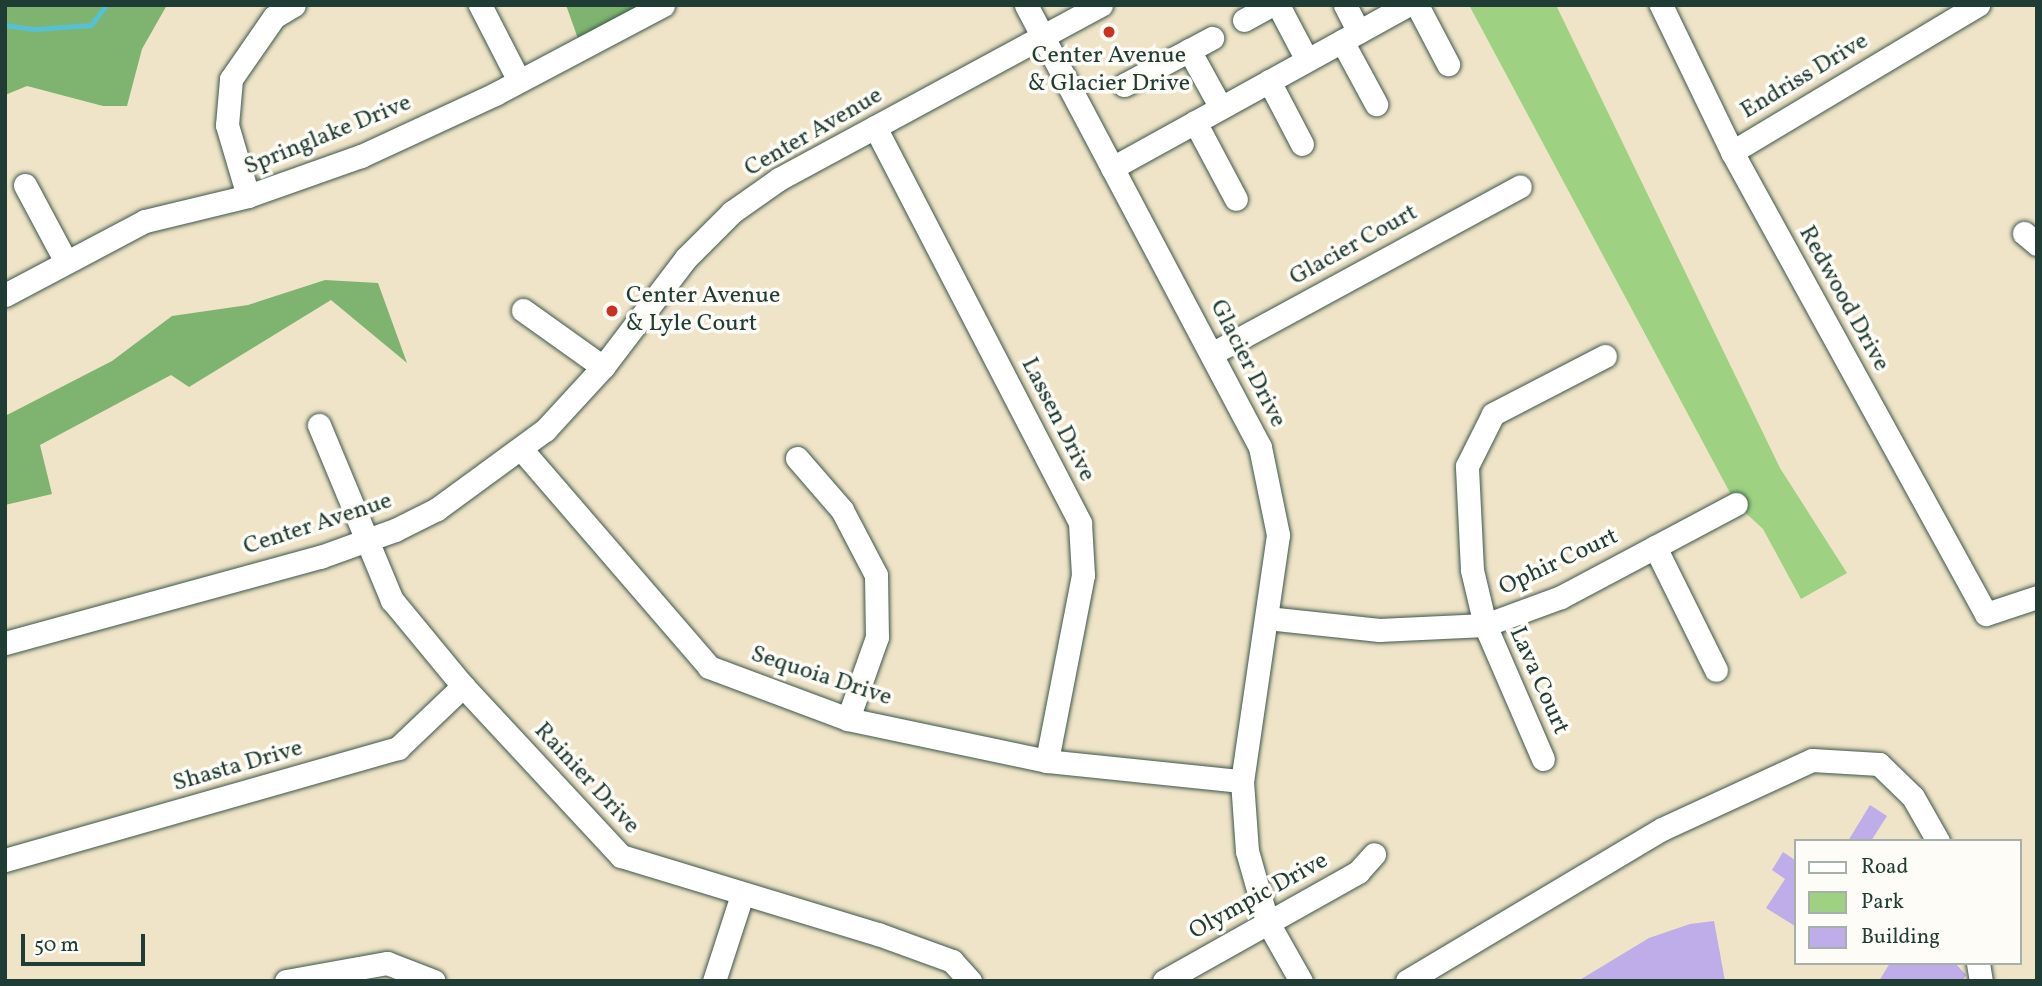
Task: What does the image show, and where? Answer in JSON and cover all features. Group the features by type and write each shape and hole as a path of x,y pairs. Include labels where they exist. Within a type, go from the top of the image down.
{"street":[{"path":"248,196 227,125 231,79 274,17 294,5"},
{"path":"480,5 519,81"},
{"name":"Springlake Drive","path":"5,295 145,221 248,196 361,156 519,81 663,5"},
{"name":"Glacier Drive","path":"1027,5 1213,353 1260,447 1278,535 1242,781 1247,851 1267,921 1301,981"},
{"name":"Center Avenue","path":"5,643 365,542 437,509 522,450 603,367 687,258 733,212 779,179 1101,5"},
{"path":"1244,20 1271,5"},
{"path":"1278,5 1307,60"},
{"path":"1345,5 1350,36 1376,104"},
{"path":"1112,168 1407,5"},
{"path":"1417,5 1448,64"},
{"name":"Redwood Drive","path":"1661,5 1732,152 1986,614 2037,597"},
{"name":"Endriss Drive","path":"1732,152 1978,5"},
{"path":"1124,85 1212,38"},
{"path":"1189,50 1221,108"},
{"path":"1269,81 1302,144"},
{"path":"1195,122 1236,199"},
{"name":"Lassen Drive","path":"875,127 1080,523 1083,575 1046,761"},
{"path":"25,185 65,261"},
{"name":"Glacier Court","path":"1213,353 1520,186"},
{"path":"523,310 603,367"},
{"name":"Lava Court","path":"1543,759 1485,625 1472,570 1467,466 1493,414 1605,356"},
{"name":"Rainier Drive","path":"319,425 365,542 392,600 463,686 621,856 742,895 878,934 952,961 970,981"},
{"name":"Sequoia Drive","path":"522,450 709,667 848,719 1046,761 1242,781"},
{"path":"797,458 842,510 876,575 877,637 848,719"},
{"name":"Ophir Court","path":"1267,618 1379,630 1485,625 1561,597 1736,504"},
{"path":"1655,547 1716,670"},
{"name":"Shasta Drive","path":"5,860 398,748 463,686"},
{"path":"1407,981 1662,829 1811,760 1879,764 1913,797 1937,839"},
{"name":"Olympic Drive","path":"1164,981 1267,921 1358,873 1374,854"},
{"path":"714,981 742,895"},
{"path":"286,981 387,963 435,981"}],"green space":[{"path":"5,5 167,5 142,49 127,106 103,106 27,86 5,95"},
{"path":"566,5 639,5 582,50"},
{"path":"1469,5 1556,5 1780,468 1847,573 1801,599 1763,529 1736,504"},
{"path":"325,280 378,283 407,363 331,300 189,387 171,375 40,445 52,494 5,505 5,416 112,361 172,316 248,305"}],"building":[{"path":"1870,805 1887,816 1872,839 1849,839"},
{"path":"1783,852 1794,859 1794,925 1766,908 1785,879 1772,870"},
{"path":"1714,921 1725,981 1578,981 1649,938 1690,924"},
{"path":"1889,965 1957,965 1966,975 1962,981 1879,981"}],"waterway":[{"path":"5,25 35,29 91,25 106,5"}],"place":[{"name":"Center Avenue & Glacier Drive","path":"1109,32"},
{"name":"Center Avenue & Lyle Court","path":"612,311"}]}
